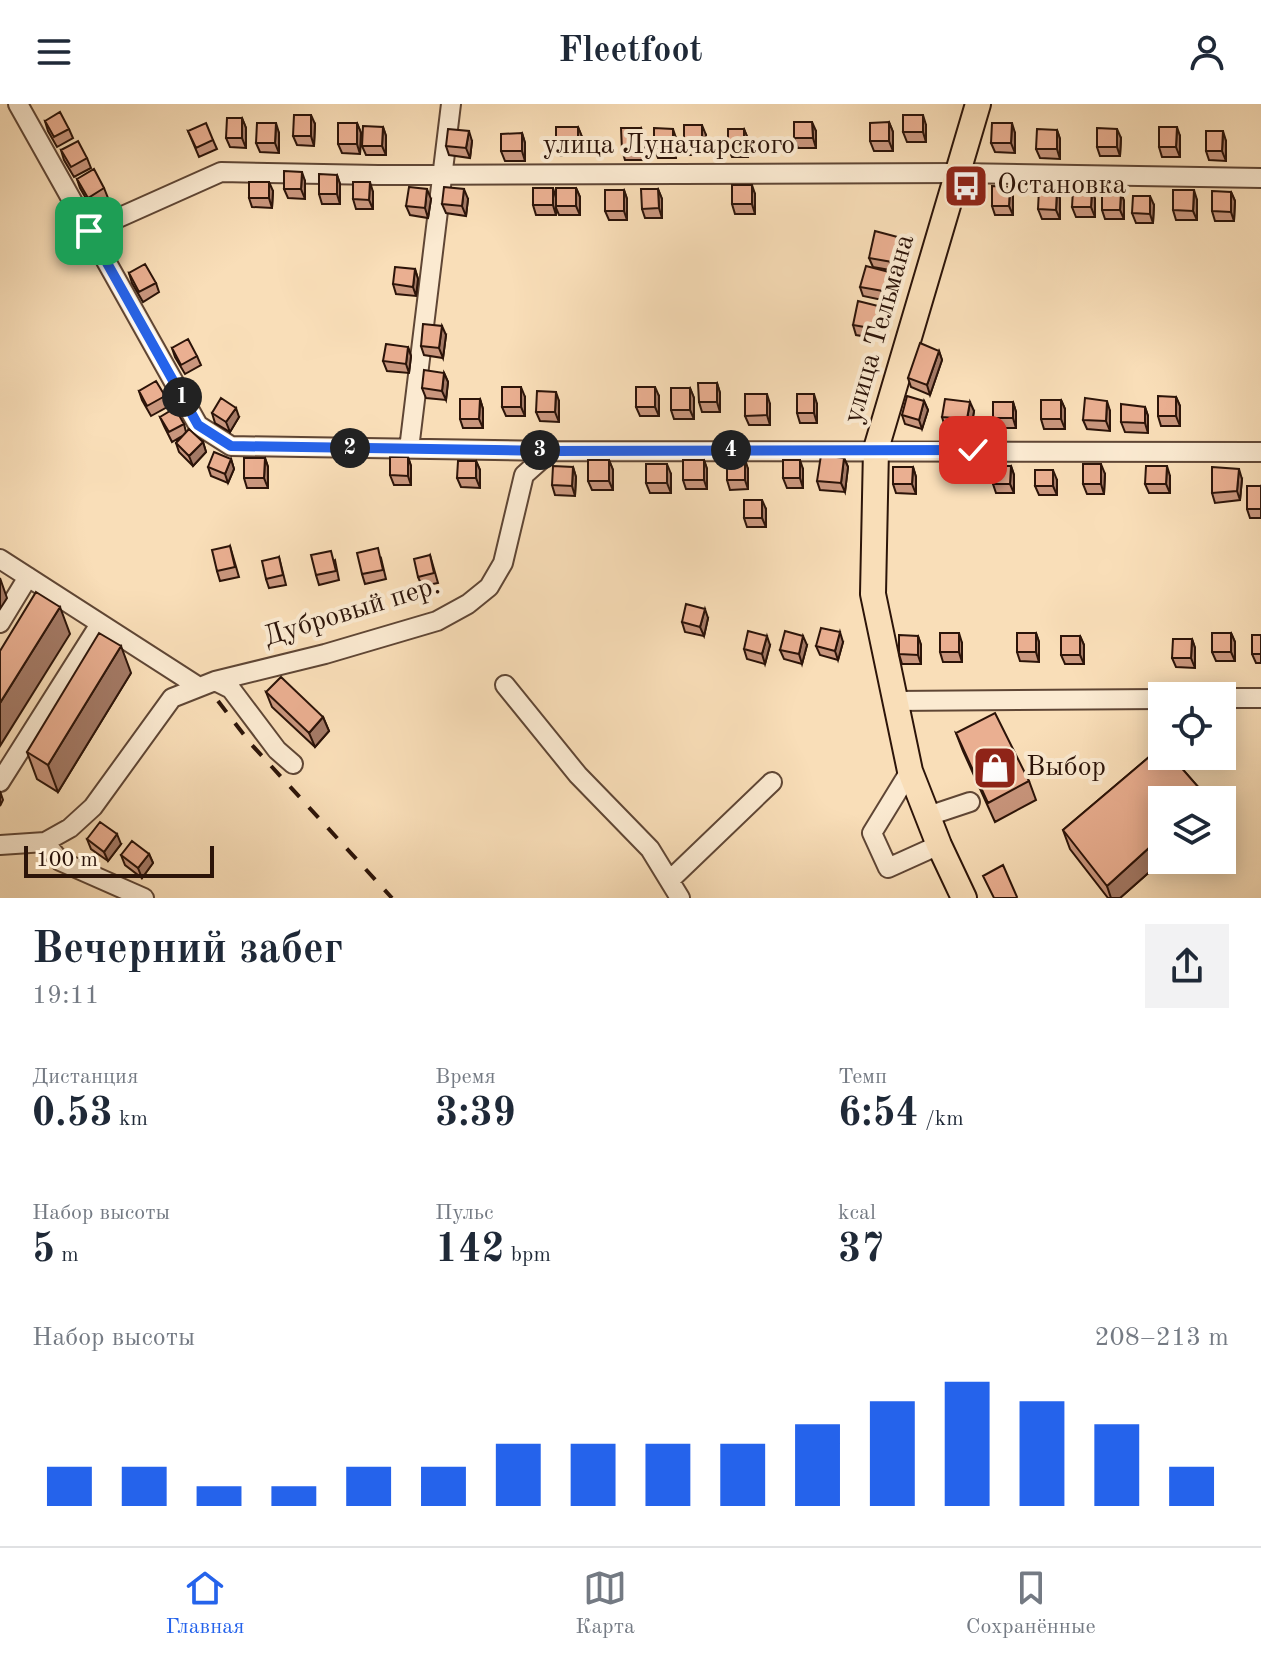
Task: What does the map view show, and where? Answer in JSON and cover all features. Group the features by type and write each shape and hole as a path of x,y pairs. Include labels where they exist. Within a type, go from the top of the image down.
{"main road":[{"name":"улица Тельмана","path":"964,898 910,771 873,594 876,449 978,104"}],"street":[{"path":"18,104 198,425 231,446 551,451 876,449 1261,452"},
{"path":"409,449 451,104"},
{"name":"улица Луначарского","path":"89,231 221,172 442,175 956,173 1261,178"},
{"name":"Дубровый пер.","path":"45,842 70,828 93,807 172,698 207,684 437,621 468,604 489,587 503,563 524,475 551,451"},
{"path":"0,559 100,624 207,684 231,689 277,750 293,764"},
{"path":"0,623 28,577"},
{"path":"0,782 100,624"},
{"path":"505,685 578,775 650,849 680,898"},
{"path":"1236,698 1261,698"},
{"path":"894,701 1148,699"},
{"path":"910,771 872,833 888,868 939,845"},
{"path":"670,880 772,782"},
{"path":"928,816 970,802"},
{"path":"0,845 45,842 60,861 144,898"}],"building":[{"path":"60,112 69,129 54,137 45,121"},
{"path":"294,115 311,115 311,136 293,136"},
{"path":"903,115 923,115 923,132 903,132"},
{"path":"227,118 242,118 242,138 226,138"},
{"path":"794,122 812,122 813,138 794,138"},
{"path":"889,122 889,141 870,141 870,123"},
{"path":"206,123 213,140 196,148 188,131"},
{"path":"257,123 276,123 275,143 256,143"},
{"path":"338,123 357,123 357,144 338,144"},
{"path":"992,123 1012,123 1011,143 991,143"},
{"path":"684,125 702,125 702,145 684,145"},
{"path":"363,126 383,127 382,146 362,146"},
{"path":"556,127 578,127 578,147 556,147"},
{"path":"1159,127 1177,127 1176,147 1159,147"},
{"path":"621,128 641,128 641,150 622,150"},
{"path":"654,128 673,129 673,148 654,148"},
{"path":"1097,128 1117,129 1117,147 1097,147"},
{"path":"448,129 469,131 466,148 446,146"},
{"path":"728,129 744,129 744,148 728,148"},
{"path":"1037,129 1057,130 1057,149 1036,149"},
{"path":"1206,131 1223,131 1222,151 1206,151"},
{"path":"522,133 522,151 501,151 501,134"},
{"path":"78,141 87,158 71,167 61,150"},
{"path":"94,169 104,188 88,198 77,179"},
{"path":"284,171 302,172 301,189 284,189"},
{"path":"319,174 337,175 337,194 319,194"},
{"path":"249,182 269,182 269,198 249,198"},
{"path":"353,182 370,182 369,200 353,199"},
{"path":"732,185 752,185 752,204 732,204"},
{"path":"992,186 1010,187 1009,206 992,206"},
{"path":"409,187 427,189 425,208 406,206"},
{"path":"444,187 464,189 462,206 442,204"},
{"path":"533,188 553,188 553,205 533,205"},
{"path":"556,188 576,188 576,206 556,206"},
{"path":"641,189 658,189 659,208 642,209"},
{"path":"1039,189 1057,190 1056,210 1038,209"},
{"path":"605,190 624,190 624,211 605,211"},
{"path":"1073,190 1092,190 1091,207 1072,207"},
{"path":"1173,190 1194,190 1193,211 1173,210"},
{"path":"1102,191 1121,192 1120,210 1102,210"},
{"path":"1212,191 1231,192 1231,212 1212,211"},
{"path":"1133,196 1150,196 1150,214 1132,213"},
{"path":"875,231 905,239 898,263 869,258"},
{"path":"145,264 156,283 139,292 129,273"},
{"path":"866,266 893,273 889,292 860,287"},
{"path":"395,267 415,269 413,287 393,284"},
{"path":"858,301 882,307 876,329 853,325"},
{"path":"423,324 442,326 439,348 421,346"},
{"path":"188,339 197,356 181,365 172,348"},
{"path":"920,343 939,351 927,385 908,378"},
{"path":"386,344 408,347 406,364 383,361"},
{"path":"424,370 444,373 442,391 422,388"},
{"path":"156,381 165,396 147,406 139,391"},
{"path":"698,383 717,383 717,402 699,402"},
{"path":"502,387 521,387 521,407 502,407"},
{"path":"636,387 655,387 655,407 636,407"},
{"path":"671,388 690,388 690,410 671,410"},
{"path":"537,391 556,392 555,412 536,412"},
{"path":"745,394 767,394 767,415 745,416"},
{"path":"797,394 814,394 814,413 797,413"},
{"path":"907,396 924,401 919,420 902,415"},
{"path":"1158,396 1176,397 1176,416 1158,416"},
{"path":"221,398 236,408 226,422 212,413"},
{"path":"1085,398 1107,401 1106,421 1083,420"},
{"path":"460,399 480,399 479,419 460,419"},
{"path":"945,399 970,402 967,419 942,417"},
{"path":"1041,400 1061,400 1061,419 1041,419"},
{"path":"993,402 1013,402 1013,418 993,418"},
{"path":"1121,404 1145,407 1145,423 1121,422"},
{"path":"175,408 184,424 169,432 160,417"},
{"path":"189,429 203,442 189,456 176,443"},
{"path":"214,452 231,459 225,474 208,467"},
{"path":"821,455 844,458 841,483 817,481"},
{"path":"390,457 408,457 408,476 390,475"},
{"path":"244,458 265,458 264,478 244,478"},
{"path":"727,459 745,459 745,480 727,480"},
{"path":"588,460 609,460 609,481 588,481"},
{"path":"683,460 704,460 704,480 683,480"},
{"path":"783,460 800,460 800,478 783,478"},
{"path":"458,461 476,461 476,478 457,478"},
{"path":"646,464 667,464 667,483 646,483"},
{"path":"1083,464 1101,464 1101,484 1083,484"},
{"path":"553,466 573,467 572,486 552,485"},
{"path":"993,466 1011,466 1010,484 993,484"},
{"path":"1146,466 1167,466 1166,484 1145,484"},
{"path":"893,467 913,467 912,484 893,484"},
{"path":"1212,467 1239,469 1237,491 1212,493"},
{"path":"1035,470 1053,470 1053,486 1035,486"},
{"path":"1247,486 1261,486 1261,509 1247,509"},
{"path":"744,500 762,500 762,518 744,518"},
{"path":"230,546 235,567 217,571 212,550"},
{"path":"378,548 383,570 362,574 357,553"},
{"path":"331,551 336,571 316,575 311,555"},
{"path":"430,555 434,573 418,577 414,559"},
{"path":"279,557 283,575 266,579 262,561"},
{"path":"36,592 60,607 0,703 0,651"},
{"path":"686,604 705,609 700,627 682,622"},
{"path":"821,628 840,632 835,651 816,646"},
{"path":"748,631 767,636 762,654 744,649"},
{"path":"785,631 803,636 799,654 780,650"},
{"path":"99,633 121,646 48,765 27,752"},
{"path":"940,633 959,633 959,652 940,652"},
{"path":"1017,633 1036,633 1036,652 1017,652"},
{"path":"1212,633 1231,633 1231,652 1212,652"},
{"path":"899,635 918,636 918,655 899,654"},
{"path":"1252,635 1261,635 1261,654 1252,654"},
{"path":"1061,636 1080,636 1080,655 1061,655"},
{"path":"1173,639 1192,639 1191,658 1172,658"},
{"path":"281,677 323,717 309,733 266,692"},
{"name":"Выбор","path":"995,713 1029,781 988,803 956,733"},
{"path":"1148,758 1148,770 1183,770 1197,786 1148,786 1148,849 1107,886 1063,830"},
{"path":"100,822 117,834 104,852 87,839"},
{"path":"132,841 149,854 138,868 121,855"},
{"path":"1003,865 1016,898 994,898 983,876"}],"railway":[{"path":"218,701 251,744 392,898"}],"place":[{"name":"Остановка","path":"966,186"},
{"name":"Выбор","path":"995,768"}],"route":[{"path":"89,231 198,425 231,446 551,451 973,450"}]}
